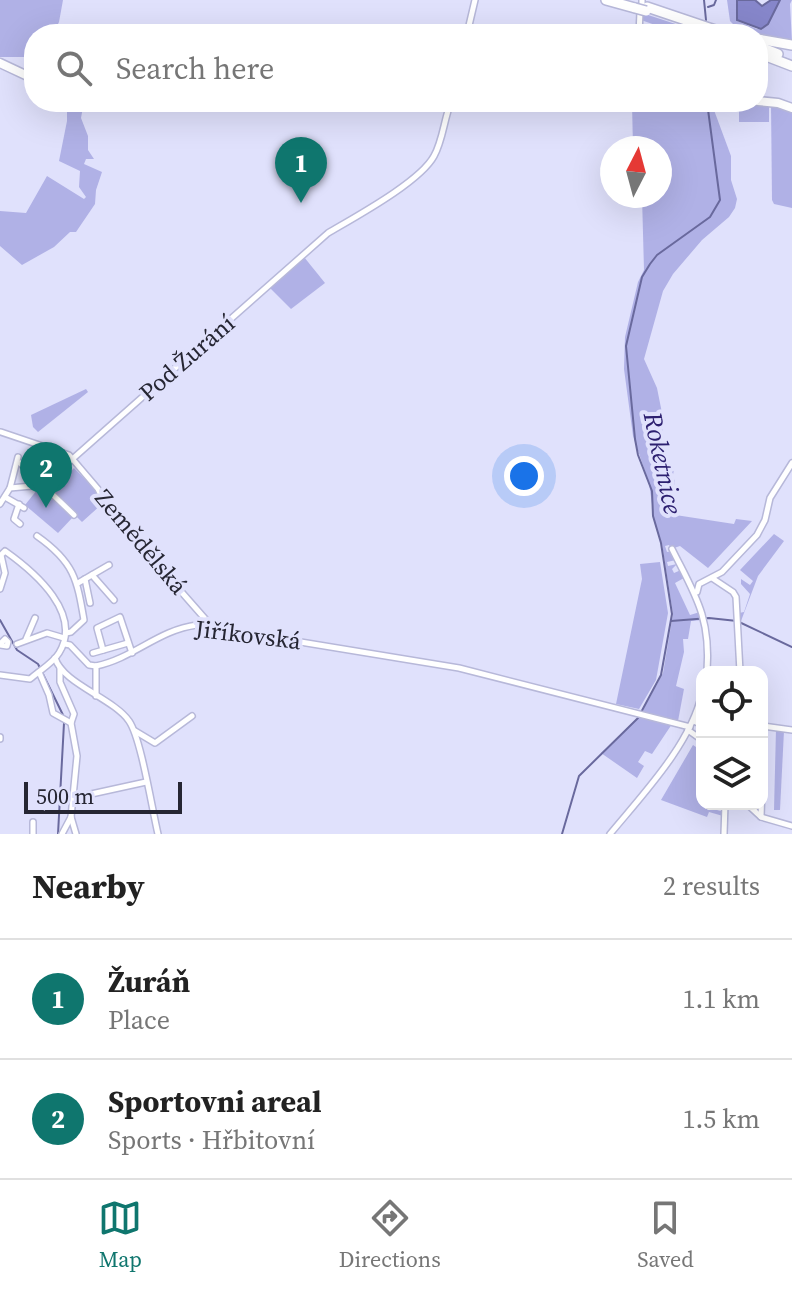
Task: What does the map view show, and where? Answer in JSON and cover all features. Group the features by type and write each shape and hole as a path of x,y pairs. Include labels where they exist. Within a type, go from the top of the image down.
{"highway":[{"path":"606,0 641,7"},
{"path":"621,0 693,24"},
{"path":"768,41 792,45"},
{"path":"768,52 792,63"},
{"path":"768,57 792,63"}],"main road":[{"path":"0,63 24,74"},
{"path":"768,102 792,108"}],"street":[{"path":"469,24 475,0"},
{"name":"Pod Žurání","path":"43,485 328,233 425,167 436,153 447,112"},
{"path":"1,432 69,455 71,460"},
{"path":"20,524 14,519 22,506 2,499 10,488 19,460 74,515"},
{"name":"Zemědělská","path":"71,460 98,489 106,506 207,621 206,626"},
{"path":"697,592 702,582 722,572 747,547 765,520 771,495 792,463"},
{"path":"10,488 43,485"},
{"path":"0,675 30,679 55,658 66,636 84,620 78,583 68,565 37,536"},
{"path":"672,549 697,592 705,618 707,666"},
{"path":"0,589 5,575 1,554 4,552 47,589 58,605 70,645 89,665 96,666 96,696"},
{"path":"4,565 18,561"},
{"path":"78,583 109,565"},
{"path":"92,575 114,600"},
{"path":"712,578 733,592 737,603 740,666"},
{"path":"85,579 90,603"},
{"path":"103,650 97,628 120,617 132,653"},
{"path":"26,639 35,618"},
{"name":"Jiříkovská","path":"96,666 117,661 174,628 206,626 459,668 691,726"},
{"path":"17,644 47,633 66,636"},
{"path":"93,653 128,643"},
{"path":"55,658 59,667 119,710 135,731 155,743 192,716"},
{"path":"42,668 59,667"},
{"path":"59,667 77,756 71,817 76,834"},
{"path":"42,668 53,713 68,719"},
{"path":"610,834 644,793 696,715"},
{"path":"691,726 696,726"},
{"path":"691,726 701,738"},
{"path":"768,727 792,730"},
{"path":"135,731 158,834"},
{"path":"761,817 763,738"},
{"path":"72,798 146,782"},
{"path":"724,834 725,810"},
{"path":"753,810 761,817 792,826"},
{"path":"62,834 71,817"},
{"path":"33,822 33,834"}],"shaded area":[{"path":"0,0 63,0 58,24 24,24 24,57 0,57"},
{"path":"727,0 737,0 737,21 744,24 730,21"},
{"path":"737,0 755,0 762,6 771,0 780,0 768,24 748,24 737,20"},
{"path":"780,0 792,0 792,42 768,39 768,24"},
{"path":"642,13 676,24 652,24 641,20"},
{"path":"771,104 792,111 792,208 774,204 772,200"},
{"path":"769,105 769,122 739,122 739,112 768,112"},
{"path":"67,112 82,112 88,150 94,159 86,159 84,164 102,172 95,204 76,232 70,232 54,247 22,265 0,246 0,211 26,213 47,176 84,199 86,197 79,187 80,171 59,161"},
{"path":"632,112 715,112 731,156 731,180 737,199 735,208 673,274 663,291 644,359 657,388 662,413 663,454 674,470 669,514 734,524 736,519 752,521 708,568 680,546 671,549 669,545 665,546 667,552 672,551 676,560 667,562 668,566 677,564 672,569 674,573 681,570 684,578 675,583 690,615 700,612 702,620 691,621 688,639 683,639 684,652 676,686 684,689 678,721 642,712 663,673 673,614 649,483 633,436 624,369 625,337 638,282 644,270 642,208 672,208 672,136 633,136"},
{"path":"304,257 325,283 291,309 270,288"},
{"path":"86,389 88,392 38,432 33,427 31,415"},
{"path":"65,467 71,471 74,468 97,491 102,504 82,522 45,485"},
{"path":"43,489 73,517 58,533 25,505 37,490"},
{"path":"774,534 784,541 758,576 741,621 739,613 744,612 750,594 741,584 741,579 750,585 753,581 740,570"},
{"path":"660,562 668,613 656,680 639,709 616,704 642,579 640,564"},
{"path":"639,717 672,724 652,754 645,751 638,762 644,766 637,778 601,753"},
{"path":"776,729 784,731 780,810 774,810"},
{"path":"693,745 696,747 696,810 724,812 723,816 709,812 707,817 661,800"}],"waterway":[{"name":"Roketnice","path":"704,0 706,20"},
{"path":"708,7 714,5 716,0"},
{"name":"Roketnice","path":"562,834 579,776 638,718 661,675 672,614 661,543 653,516 652,491 635,439 626,346 642,277 650,264 657,255 710,217 720,200 708,112"},
{"path":"671,621 709,618 737,621 792,647"},
{"path":"0,620 17,650 38,664 64,717"},
{"path":"58,834 64,723"}],"place":[{"name":"Žuráň","path":"301,203"},
{"name":"Sportovni areal","path":"46,508"}]}
